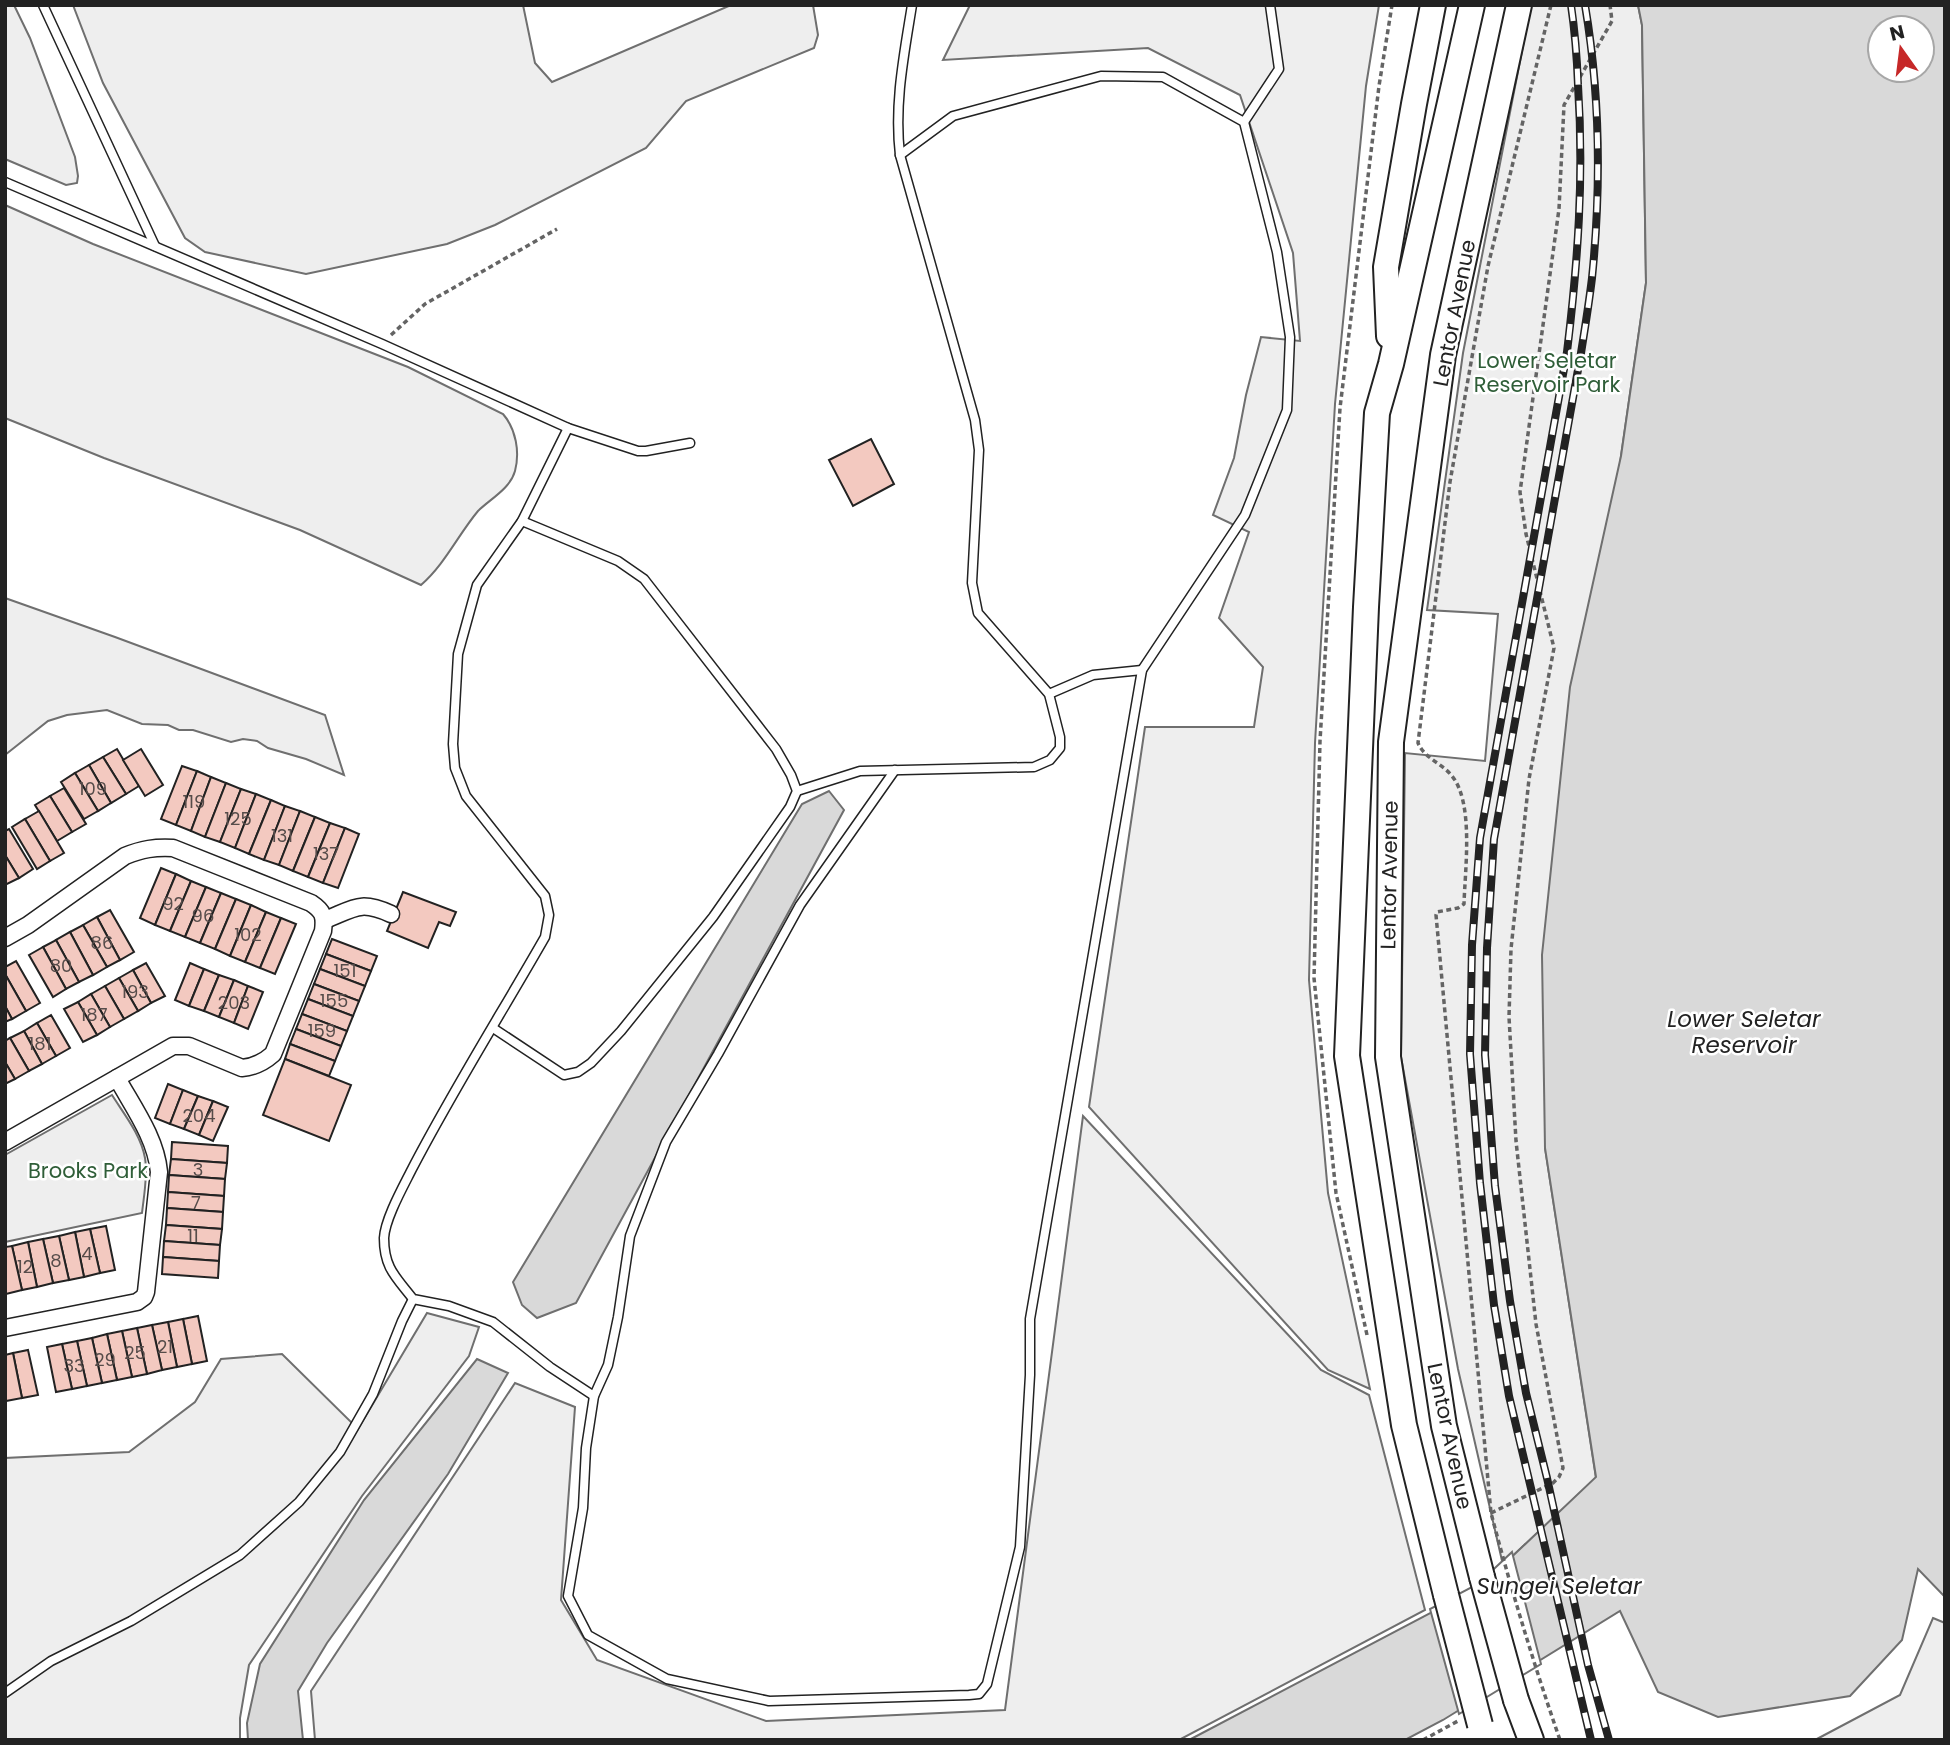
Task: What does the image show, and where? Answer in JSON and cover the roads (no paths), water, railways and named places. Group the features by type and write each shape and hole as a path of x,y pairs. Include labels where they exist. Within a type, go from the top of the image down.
{"main road":[{"path":"1391,364 1386,267 1413,104 1433,5"},
{"name":"Lentor Avenue","path":"1472,5 1391,364 1377,413 1366,607 1348,1056 1404,1426 1483,1732"},
{"name":"Lentor Avenue","path":"1519,5 1443,355 1391,742 1388,1056 1444,1426 1516,1700 1531,1740"}],"street":[{"path":"5,938 37,919 125,856 142,849 157,847 173,848 311,903 322,910 325,920 323,931 273,1054 264,1062 251,1068 242,1068 190,1046 173,1046 5,1142"},
{"path":"325,920 363,905 373,906 390,914"},
{"path":"5,1328 137,1302 144,1297 159,1172 158,1159 154,1145 117,1077"}],"lane":[{"path":"43,5 155,246"},
{"path":"797,791 860,771 1034,767 1050,760 1060,748 1060,737 1049,694 978,613 972,583 979,450 975,420 900,155 897,133 900,84 912,5"},
{"path":"1244,122 1279,69 1270,5"},
{"path":"895,770 800,905 666,1142 630,1236 618,1317 608,1365 594,1396 586,1448 583,1508 568,1595 588,1635 667,1679 769,1701 969,1696 979,1694 987,1684 1020,1547 1030,1375 1030,1319 1142,670 1245,515 1287,410 1290,337 1277,252 1244,122 1163,78 1101,76 953,116 900,155"},
{"path":"5,182 382,344 568,428 646,452 690,443"},
{"path":"568,428 523,521 477,585 458,654 453,744 456,768 466,796 545,896 549,915 545,937 428,1139 396,1200 384,1234 389,1269 413,1299 449,1306 492,1322 550,1367 594,1396"},
{"path":"493,1028 564,1075 578,1072 591,1063 621,1031 713,917 790,807 797,791 776,749 643,579 618,561 523,521"},
{"path":"1049,694 1093,675 1142,670"},
{"path":"5,1693 51,1661 131,1621 240,1555 299,1502 340,1452 373,1394 413,1299"}],"water":[{"name":"Lower Seletar Reservoir","path":"1638,5 1945,5 1945,1597 1918,1569 1902,1640 1850,1696 1718,1717 1658,1692 1620,1611 1443,1720 1405,1740 1189,1740 1480,1587 1596,1477 1545,1148 1542,955 1570,687 1621,456 1646,283 1642,25"},
{"path":"829,791 844,810 576,1303 537,1318 522,1305 513,1282 802,804"},
{"path":"477,1359 508,1373 448,1474 327,1643 298,1691 303,1740 248,1740 247,1723 260,1664 364,1500"}],"railway":[{"path":"1571,5 1580,119 1579,219 1574,285 1567,352 1480,838 1472,945 1470,1054 1480,1183 1494,1305 1509,1396 1591,1740"},
{"path":"1585,5 1594,73 1598,176 1592,278 1494,839 1487,948 1485,1055 1495,1186 1510,1301 1526,1393 1588,1665 1609,1740"}],"park label":[{"name":"Lower Seletar Reservoir Park","path":"1547,372"},
{"name":"Brooks Park","path":"88,1170"}],"water label":[{"name":"Sungei Seletar","path":"1559,1586"}]}
